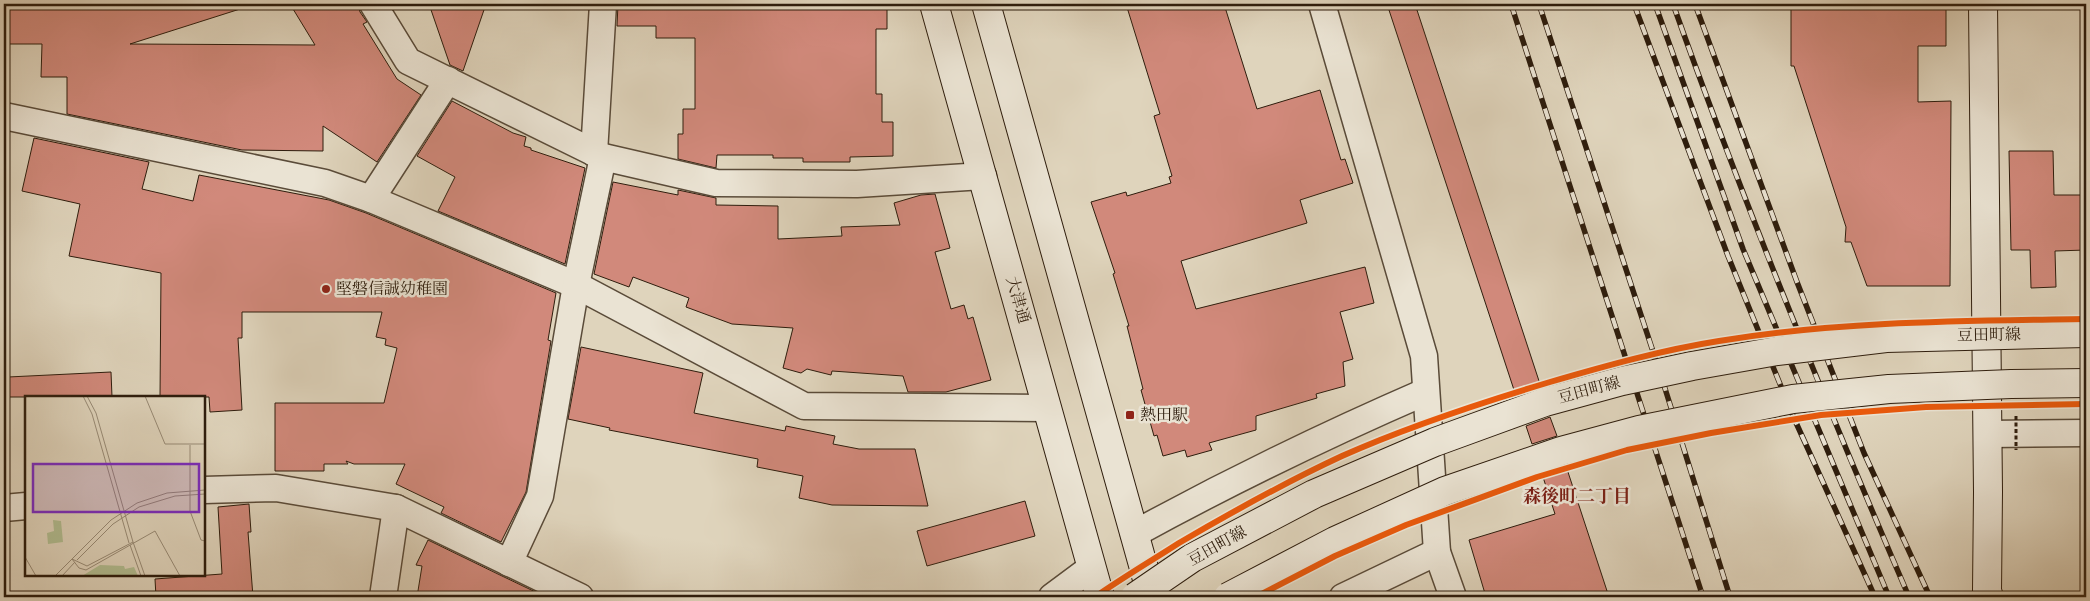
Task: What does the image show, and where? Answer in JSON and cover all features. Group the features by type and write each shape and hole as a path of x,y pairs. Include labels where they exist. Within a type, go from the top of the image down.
{"street":[{"path":"373,4 408,61 599,155 716,183 857,184 983,176"},
{"path":"509,563 540,496 599,155 603,4"},
{"name":"大津通","path":"934,4 1100,597"},
{"path":"986,4 1152,597"},
{"path":"1322,4 1424,356 1425,392 1438,552 1453,597"},
{"path":"1983,4 1988,434 1987,591 1989,597"},
{"path":"371,199 448,80"},
{"path":"4,116 325,183 371,199 576,285 804,406 1047,408"},
{"name":"豆田町線","path":"1134,597 1192,558 1314,494 1435,442 1545,402 1622,381 1777,351 1886,338 2086,333"},
{"path":"1228,597 1335,541 1444,491 1561,451 1639,430 1793,399 1889,389 2086,383"},
{"path":"1134,534 1219,489 1368,417 1425,392"},
{"path":"1988,434 2086,433"},
{"path":"205,490 276,488 396,508 580,597"},
{"path":"4,508 25,506"},
{"path":"382,597 396,508"},
{"path":"1343,597 1438,552"},
{"path":"1052,597 1091,568"}],"path":[{"path":"2016,416 2016,450"}],"building":[{"path":"4,4 240,4 240,9 130,44 315,45 290,4 358,4 360,12 367,22 363,24 397,79 421,95 377,162 323,126 323,151 242,150 67,114 67,77 41,77 42,44 4,44"},
{"path":"429,4 486,4 463,71 450,65"},
{"path":"618,4 887,5 887,29 876,29 876,94 882,94 882,122 893,122 893,156 850,157 850,162 803,162 803,158 773,158 773,155 717,155 716,168 678,159 678,134 683,134 683,109 695,109 695,38 656,38 656,26 617,26"},
{"path":"1126,4 1224,4 1257,109 1320,90 1341,160 1345,159 1353,183 1300,200 1307,223 1181,261 1196,309 1365,267 1374,303 1340,312 1353,359 1343,362 1345,386 1316,394 1317,398 1256,416 1256,430 1209,443 1212,450 1187,457 1185,450 1163,456 1157,435 1154,436 1141,390 1143,389 1127,326 1129,326 1113,274 1115,273 1091,202 1126,192 1127,196 1171,183 1169,177 1172,176 1154,116 1160,114"},
{"path":"1387,4 1415,4 1541,387 1516,396"},
{"path":"1791,4 1946,4 1946,46 1918,46 1918,102 1951,101 1950,286 1867,286 1851,242 1845,242 1846,227 1794,66 1791,66"},
{"path":"452,101 513,133 526,137 524,146 531,148 531,150 585,168 565,264 438,211 455,177 417,156"},
{"path":"34,138 149,162 142,189 193,201 199,175 329,200 366,213 556,293 548,340 551,341 526,492 501,542 441,513 444,507 396,484 405,464 354,464 346,461 348,464 324,464 324,471 275,471 275,403 384,403 397,348 385,345 386,339 376,337 382,312 242,312 242,338 238,338 242,410 210,412 209,397 205,396 160,396 161,273 69,256 80,204 22,191"},
{"path":"2009,151 2053,151 2054,195 2086,195 2086,250 2055,251 2056,287 2031,288 2030,250 2011,250"},
{"path":"613,182 678,195 678,190 716,198 716,205 778,206 778,239 842,236 841,227 900,225 894,203 921,195 935,194 950,248 935,252 951,309 964,305 968,319 973,317 991,380 946,392 908,392 903,376 832,371 831,375 807,369 801,373 783,368 793,328 732,324 686,307 689,298 633,277 629,287 594,274"},
{"path":"581,347 703,373 694,413 785,431 786,426 835,436 833,444 859,449 915,449 928,506 832,505 799,498 803,476 757,467 758,459 609,430 610,428 568,419"},
{"path":"111,372 112,396 8,397 8,377"},
{"path":"1550,417 1557,436 1532,444 1526,426"},
{"path":"1566,466 1609,597 1486,597 1469,540 1555,514 1542,474"},
{"path":"1025,501 1035,536 927,566 917,531"},
{"path":"249,504 251,532 248,532 253,597 156,597 155,579 222,574 218,507"},
{"path":"428,540 546,597 417,597 422,566 416,565"}],"railway":[{"path":"1511,4 1703,597"},
{"path":"1539,4 1663,382 1730,597"},
{"path":"1634,4 1728,256 1793,416 1875,597"},
{"path":"1655,4 1743,249 1889,597"},
{"path":"1673,4 1728,154 1786,302 1909,597"},
{"path":"1695,4 1797,282 1864,453 1930,597"}],"cycle path":[{"path":"1095,597 1179,543 1219,520 1342,456 1445,416 1592,370 1655,354 1719,341 1810,329 1902,323 2086,319"},
{"path":"1256,597 1335,556 1406,525 1537,477 1627,450 1711,433 1821,415 1926,407 2086,404"}],"place":[{"name":"堅磐信誠幼稚園","path":"326,289"},
{"name":"熱田駅","path":"1130,415"}],"district":[{"name":"森後町二丁目","path":"1577,496"}]}
